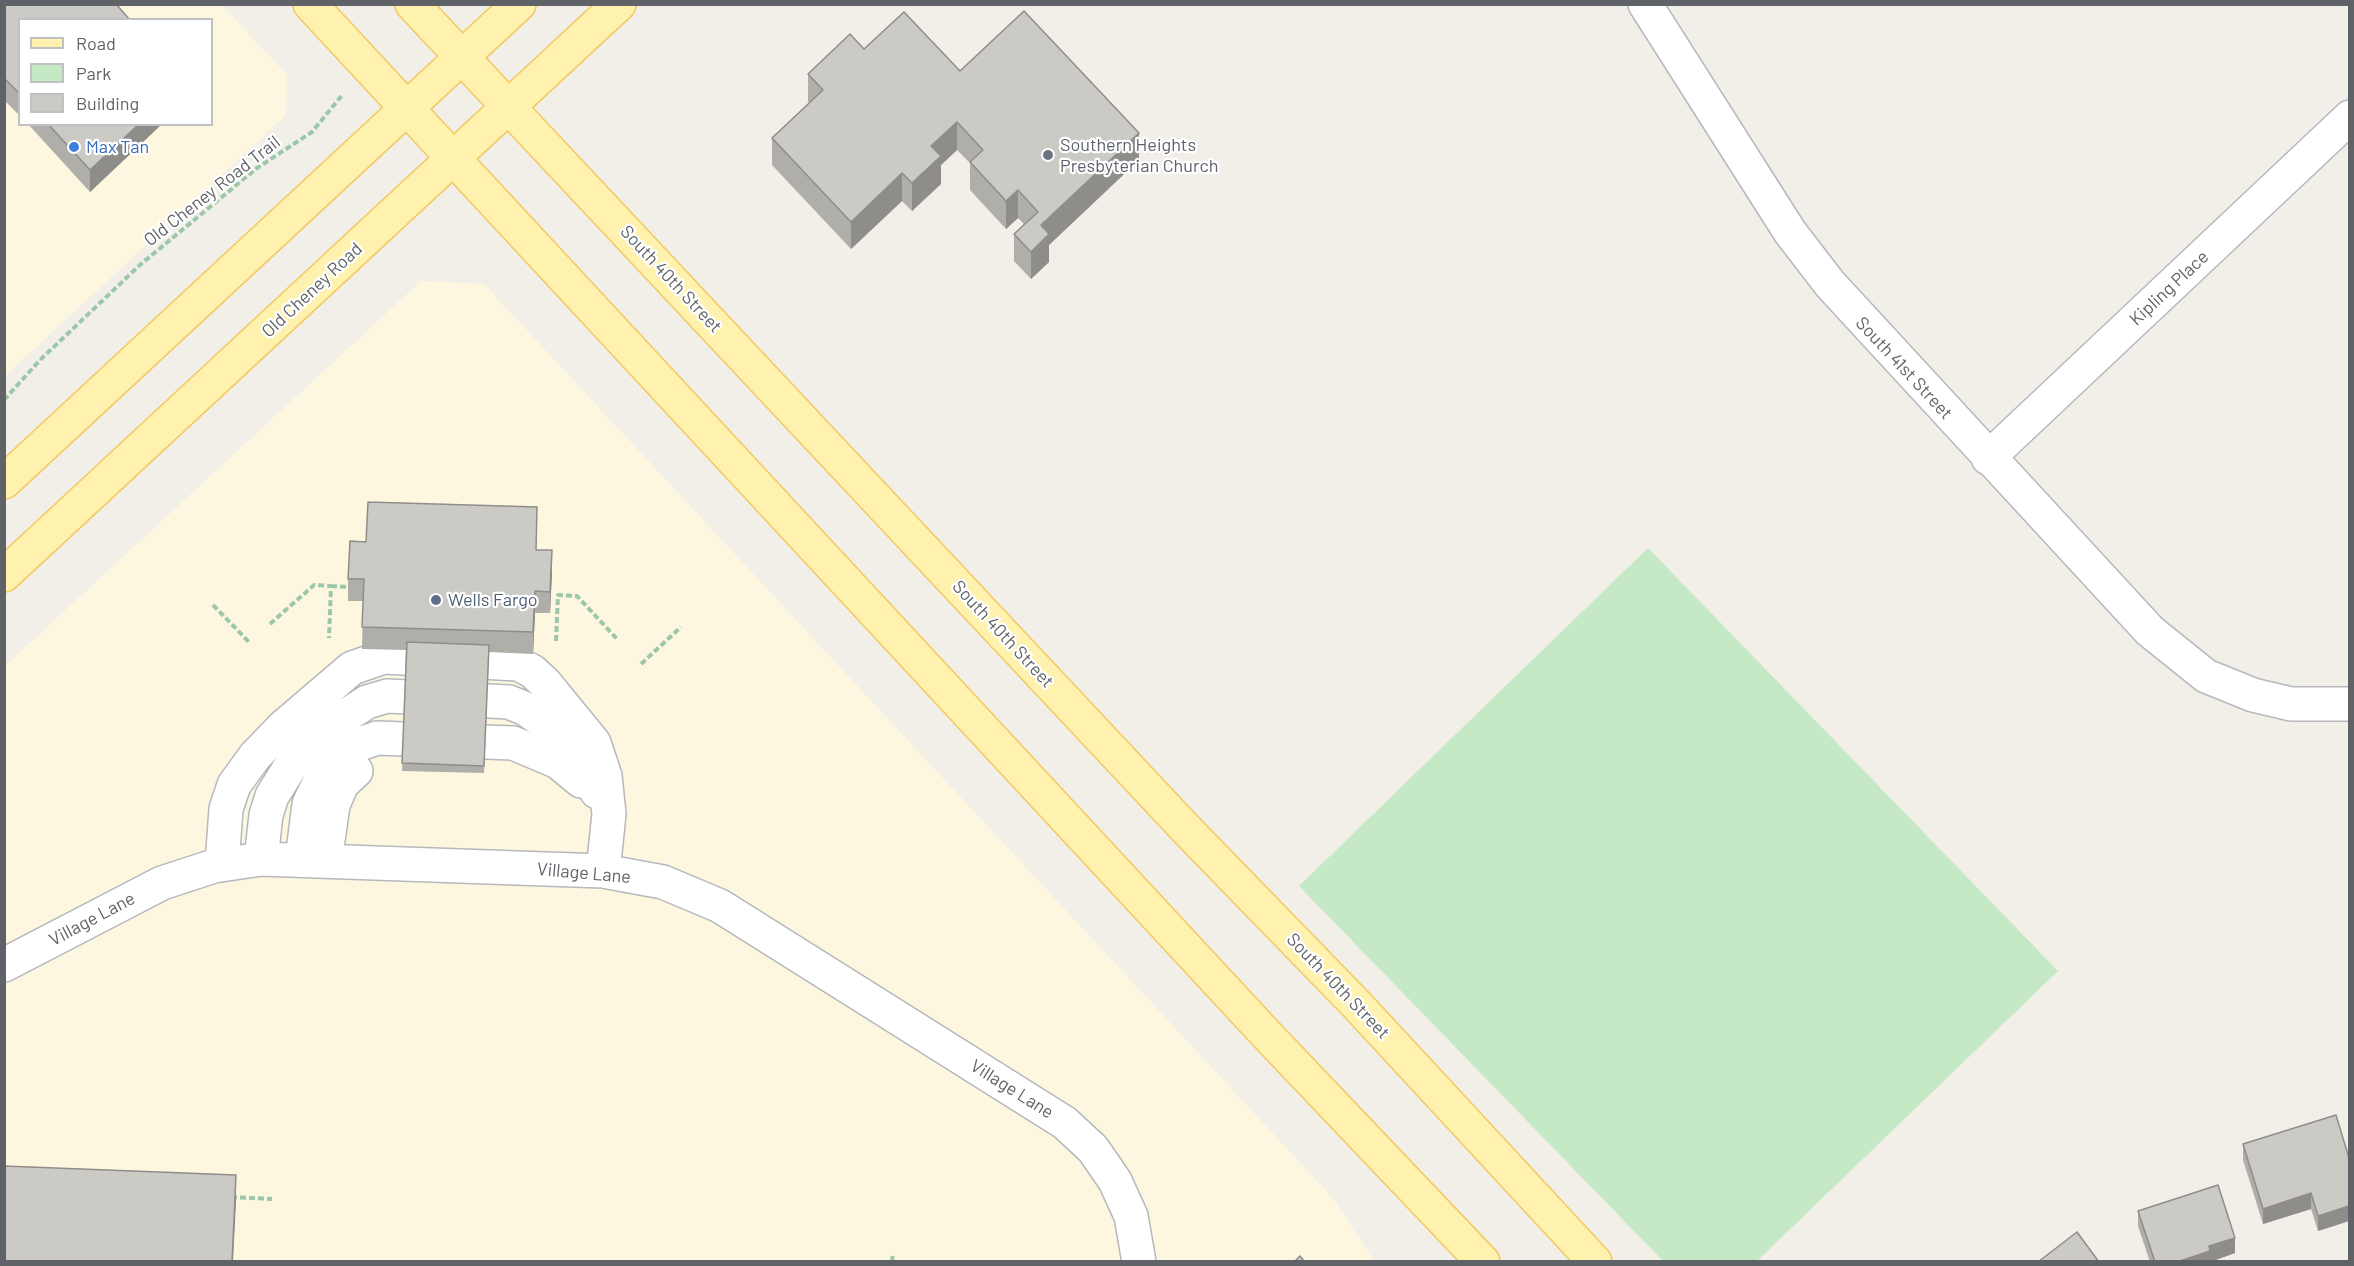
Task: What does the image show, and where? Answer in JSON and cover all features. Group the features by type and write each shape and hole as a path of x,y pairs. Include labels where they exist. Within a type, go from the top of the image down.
{"main road":[{"path":"310,4 1186,948 1482,1262"},
{"name":"South 40th Street","path":"412,4 1186,829 1357,1005 1595,1262"},
{"path":"4,482 519,4"},
{"name":"Old Cheney Road","path":"4,575 619,4"}],"street":[{"name":"South 41st Street","path":"1645,4 1790,232 1823,276 1855,315 2150,632 2183,660 2220,682 2253,696 2291,704 2349,704"},
{"name":"Kipling Place","path":"1988,458 2349,117"},
{"path":"272,861 226,809 234,785 255,756 283,727 351,668 384,657 518,664 532,671 575,718 594,743 605,776 609,814 603,871"},
{"path":"272,861 287,813 310,772 345,736 369,722 388,715 509,723 531,730 543,736 565,755 609,814"},
{"path":"272,861 333,805 342,784 360,768 380,760 514,762 532,766 555,772 575,784 609,814"},
{"name":"Village Lane","path":"4,965 162,883 272,861 603,871 663,882 720,906 1065,1123 1093,1149 1115,1181 1131,1216 1139,1262"}],"path":[{"name":"Old Cheney Road Trail","path":"4,400 40,360 165,243 257,168 312,132 368,68"},
{"path":"270,624 314,585 349,587"},
{"path":"329,645 331,586"},
{"path":"550,595 577,596 617,639"},
{"path":"556,642 558,595"},
{"path":"213,605 250,643"},
{"path":"641,664 681,627"},
{"path":"226,1197 272,1199"},
{"path":"892,1254 892,1262"}],"shaded area":[{"path":"5,5 222,5 287,75 286,115 5,376"},
{"path":"421,281 484,284 1332,1197 1374,1261 5,1262 5,666"}],"green space":[{"path":"1648,548 2058,971 1757,1261 1663,1261 1299,886"}],"building":[{"path":"4,4 116,4 128,18 18,18 18,92 4,78"},
{"name":"Southern Heights Presbyterian Church","path":"1024,11 1139,133 1041,225 1049,234 1031,252 1014,234 1038,212 1018,190 1006,201 970,162 983,150 957,122 931,146 941,156 912,183 902,173 851,222 772,138 823,90 808,74 850,34 864,49 904,12 960,71"},
{"path":"50,126 137,126 90,170"},
{"path":"368,502 537,507 536,550 552,550 550,592 535,591 533,632 362,627 364,579 348,579 350,541 366,542"},
{"path":"407,642 489,645 484,766 402,763"},
{"path":"2336,1115 2349,1158 2349,1206 2318,1216 2311,1193 2263,1209 2243,1144"},
{"path":"4,1166 236,1175 232,1262 4,1262"},
{"path":"2218,1185 2235,1238 2209,1246 2210,1251 2177,1262 2155,1262 2138,1211"},
{"path":"2077,1232 2099,1262 2038,1262"},
{"path":"1300,1256 1305,1262 1294,1262"}],"place":[{"name":"Max Tan","path":"74,147"},
{"name":"Southern Heights Presbyterian Church","path":"1048,155"},
{"name":"Wells Fargo","path":"436,600"}]}
